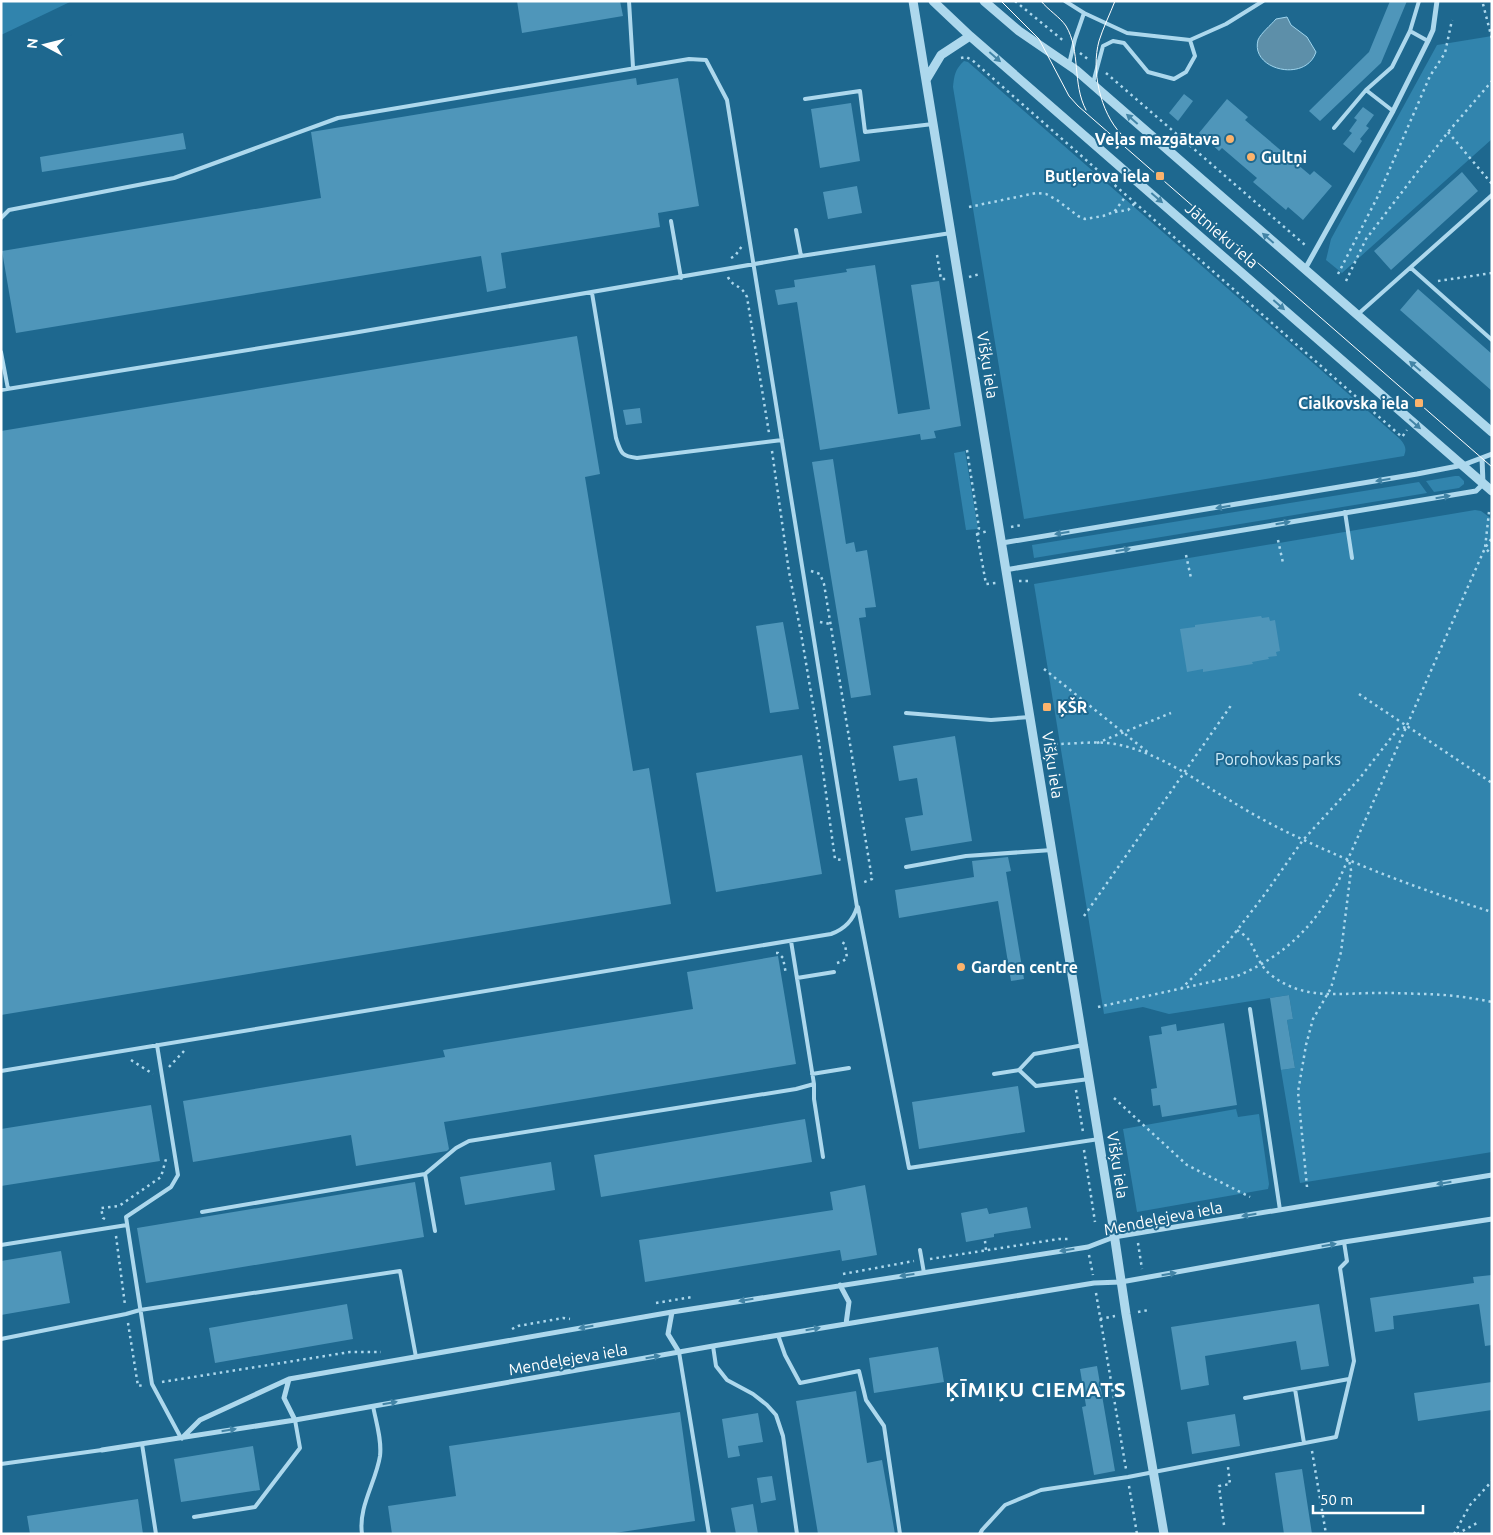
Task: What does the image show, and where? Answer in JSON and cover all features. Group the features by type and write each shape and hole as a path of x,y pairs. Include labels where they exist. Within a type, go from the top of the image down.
{"street":[{"name":"Višķu iela","path":"913,1 1121,1282 1164,1534"},
{"name":"Jātnieku iela","path":"933,1 970,36 1492,491"},
{"name":"Jātnieku iela","path":"984,1 1019,31 1069,65 1093,85 1492,432"},
{"path":"1305,270 1393,111 1428,41 1433,30 1437,1"},
{"path":"926,80 941,55 970,36"},
{"path":"1002,543 1417,474 1463,465 1492,454"},
{"path":"1005,570 1476,491 1483,484 1482,458"},
{"name":"Mendeļejeva iela","path":"181,1438 200,1420 289,1379 672,1312 1088,1247 1114,1237 1492,1175"},
{"name":"Mendeļejeva iela","path":"181,1438 295,1420 778,1335 1094,1283 1121,1282 1344,1242 1492,1219"},
{"path":"840,1285 849,1302 846,1324"},
{"path":"672,1312 668,1334 679,1352"},
{"path":"289,1379 284,1398 295,1420"},
{"path":"102,1450 181,1438"}],"lane":[{"path":"629,1 633,68"},
{"path":"1065,1 1084,14 1128,33 1190,40 1226,24 1263,1"},
{"path":"1334,128 1366,90 1392,67 1410,31 1419,1"},
{"path":"1069,65 1084,14"},
{"path":"1410,31 1428,41"},
{"path":"1093,85 1103,46 1113,40 1124,43 1148,72 1174,79 1186,72 1195,56 1190,40"},
{"path":"1,218 9,210 174,178 338,118 689,59 706,60 727,100 850,862 909,1168 1099,1139"},
{"path":"1366,90 1393,111"},
{"path":"805,99 860,91 865,132 933,124"},
{"path":"1357,315 1492,195"},
{"path":"671,221 681,278"},
{"path":"796,230 801,256"},
{"path":"1,390 754,266 801,256 951,234"},
{"path":"1411,268 1492,340"},
{"path":"592,293 616,438 621,453 637,458 782,440"},
{"path":"1,352 8,389"},
{"path":"1345,512 1352,558"},
{"path":"906,713 991,720 1030,717"},
{"path":"906,867 966,856 1052,850"},
{"path":"1,1071 831,934 840,930 852,919 857,907 857,900"},
{"path":"791,941 814,1084 814,1099 823,1157"},
{"path":"797,978 834,972"},
{"path":"1250,1009 1280,1210"},
{"path":"157,1045 178,1175 171,1187 126,1217 152,1384 181,1438"},
{"path":"994,1074 1019,1070 1034,1054 1084,1045"},
{"path":"812,1074 849,1068"},
{"path":"1019,1070 1036,1086 1089,1079"},
{"path":"202,1212 425,1174 456,1148 470,1140 796,1089 814,1084"},
{"path":"425,1174 435,1232"},
{"path":"1,1245 127,1225"},
{"path":"980,1534 1005,1504 1041,1490 1128,1477 1336,1437 1354,1361 1340,1268 1347,1261 1344,1242"},
{"path":"920,1250 924,1273"},
{"path":"1,1339 140,1310 400,1271 416,1357"},
{"path":"778,1335 785,1355 800,1383 859,1371 866,1400 884,1426 900,1534"},
{"path":"714,1346 716,1366 727,1380 753,1394 776,1415 783,1436 797,1534"},
{"path":"679,1352 709,1534"},
{"path":"1245,1398 1349,1379"},
{"path":"1295,1389 1304,1443"},
{"path":"362,1534 360,1522 380,1456 373,1406"},
{"path":"194,1517 255,1507 300,1448 295,1420"},
{"path":"142,1444 156,1534"},
{"path":"1,1464 102,1450"}],"path":[{"path":"1015,1 1073,49 1126,89 1305,245"},
{"path":"1483,4 1492,39"},
{"path":"1338,274 1378,196 1430,76 1444,53 1452,20"},
{"path":"962,58 966,57 972,60 1402,436 1408,430"},
{"path":"1346,281 1366,240 1448,132 1492,81"},
{"path":"1448,132 1492,184"},
{"path":"969,207 1036,192 1046,194 1057,200 1085,219 1128,210 1135,203"},
{"path":"1114,212 1126,196"},
{"path":"750,241 741,247 735,256 726,260 725,270 730,281 744,289 747,297 789,572 818,735 835,859 850,862"},
{"path":"1426,283 1492,273"},
{"path":"967,450 979,528 977,534 986,584"},
{"path":"1485,548 1490,512"},
{"path":"1098,1007 1238,976 1279,954 1304,932 1326,905 1349,860 1485,548 1492,538"},
{"path":"1278,540 1283,563"},
{"path":"1485,548 1492,555"},
{"path":"1186,555 1191,578"},
{"path":"812,578 811,570 820,574 872,879 860,884"},
{"path":"819,621 830,624"},
{"path":"1044,669 1152,755"},
{"path":"1359,694 1492,783"},
{"path":"1084,916 1232,704"},
{"path":"1095,744 1171,713"},
{"path":"1180,990 1228,942 1303,840 1359,779 1398,730 1406,727"},
{"path":"1056,744 1118,744 1152,755 1184,771 1231,801 1303,840 1427,891 1492,912"},
{"path":"1307,1188 1298,1092 1306,1045 1313,1019 1331,988 1341,952 1351,870 1349,860"},
{"path":"1237,930 1250,941 1261,964 1270,975 1287,985 1305,992 1327,994 1422,994 1492,1002"},
{"path":"832,942 842,942 847,937"},
{"path":"834,963 847,958 845,944 842,942"},
{"path":"784,964 794,962"},
{"path":"1114,1098 1187,1165 1250,1196"},
{"path":"985,1241 986,1250"},
{"path":"1138,1243 1142,1269"},
{"path":"1089,1252 1093,1278"},
{"path":"1096,1293 1137,1534"},
{"path":"1137,1312 1149,1310"},
{"path":"1100,1319 1115,1316"},
{"path":"1311,1442 1326,1534"},
{"path":"1224,1525 1219,1486 1230,1484 1226,1458"},
{"path":"1455,1534 1470,1505 1492,1481"},
{"path":"1455,1534 1479,1522"}],"green space":[{"path":"1,1 72,1 1,35"},
{"path":"1492,36 1492,139 1342,273 1326,260 1331,239 1437,45"},
{"path":"964,61 968,62 1400,439 1405,447 1404,456 1024,519 953,87 956,73"},
{"path":"965,451 978,529 966,530 954,453"},
{"path":"1459,476 1464,481 1464,484 1459,488 1434,492 1426,481"},
{"path":"1419,482 1427,493 1034,558 1032,545"},
{"name":"Porohovkas parks","path":"1475,510 1481,511 1492,519 1492,1152 1300,1183 1281,1070 1295,1068 1287,1020 1293,1019 1289,995 1169,1014 1143,1007 1104,1014 1034,584"},
{"path":"1236,1109 1238,1117 1259,1114 1269,1184 1268,1189 1137,1212 1123,1129"}],"shaded area":[{"path":"1287,17 1291,25 1307,37 1316,52 1310,62 1302,67 1291,70 1280,69 1270,65 1262,59 1258,50 1258,40 1264,32 1276,19"}],"building":[{"path":"517,1 620,1 623,16 522,33"},
{"path":"1390,1 1407,1 1381,63 1320,121 1309,111 1369,52"},
{"path":"636,78 637,85 678,78 699,206 658,213 660,227 501,253 506,288 487,292 481,256 16,333 2,251 321,198 311,132"},
{"path":"1184,94 1193,101 1178,121 1169,113"},
{"path":"1227,99 1248,117 1245,120 1310,175 1314,171 1332,186 1303,220 1288,207 1286,210 1253,182 1257,178 1222,148 1219,151 1199,133"},
{"path":"851,103 860,161 820,168 811,109"},
{"path":"1363,107 1374,115 1366,126 1369,128 1360,139 1362,141 1354,153 1343,144 1352,133 1349,131 1357,120 1354,118"},
{"path":"183,133 186,149 42,172 40,157"},
{"path":"1462,172 1478,191 1391,270 1374,251"},
{"path":"857,186 862,213 828,219 823,192"},
{"path":"875,265 898,414 930,409 911,285 939,281 961,426 934,431 936,438 921,440 920,434 820,450 797,302 778,305 775,290 795,287 794,280 847,272 846,269"},
{"path":"1418,289 1492,354 1492,391 1400,310"},
{"path":"577,336 600,474 585,477 633,771 649,768 671,904 1,1015 1,431"},
{"path":"640,408 642,423 626,425 623,410"},
{"path":"833,459 846,544 854,542 856,552 867,550 876,607 865,608 866,617 859,618 871,695 851,698 812,462"},
{"path":"1261,616 1262,618 1269,617 1270,621 1275,620 1280,651 1276,652 1277,656 1252,662 1253,664 1203,672 1203,669 1187,672 1180,629 1195,627 1195,625"},
{"path":"783,622 799,709 770,713 756,626"},
{"path":"955,736 972,841 911,851 905,818 923,815 917,778 899,781 893,746"},
{"path":"802,755 822,874 716,892 696,773"},
{"path":"1008,857 1011,871 1006,872 1024,979 1011,981 998,901 899,918 895,890 974,877 972,861"},
{"path":"778,956 796,1064 444,1122 449,1149 447,1151 356,1166 351,1135 193,1162 183,1101 445,1057 443,1050 693,1009 687,972"},
{"path":"1289,995 1293,1019 1287,1020 1295,1068 1281,1070 1270,998"},
{"path":"1224,1023 1237,1105 1162,1117 1160,1105 1153,1106 1151,1089 1157,1088 1149,1036 1162,1034 1161,1027 1176,1024 1177,1031"},
{"path":"1018,1086 1025,1132 919,1149 912,1102"},
{"path":"151,1105 160,1161 1,1186 1,1129"},
{"path":"805,1119 812,1162 601,1197 594,1155"},
{"path":"551,1162 555,1190 465,1205 460,1177"},
{"path":"415,1182 424,1237 146,1283 137,1228"},
{"path":"865,1185 877,1255 842,1261 840,1250 645,1282 639,1240 833,1210 830,1192"},
{"path":"1027,1207 1031,1228 994,1234 994,1237 966,1242 961,1213 987,1208 989,1214"},
{"path":"61,1251 70,1303 1,1315 1,1261"},
{"path":"1492,1275 1492,1345 1485,1346 1479,1304 1393,1316 1394,1329 1375,1332 1370,1298 1474,1283 1473,1277"},
{"path":"347,1304 353,1339 215,1363 209,1328"},
{"path":"1319,1304 1329,1366 1301,1370 1296,1341 1205,1356 1209,1385 1181,1390 1171,1327"},
{"path":"938,1347 944,1382 874,1393 869,1358"},
{"path":"1097,1366 1115,1471 1094,1475 1082,1407 1086,1406 1080,1369"},
{"path":"1492,1382 1492,1410 1418,1421 1414,1393"},
{"path":"856,1391 867,1463 882,1460 895,1534 818,1534 796,1401"},
{"path":"680,1412 695,1521 608,1534 392,1534 388,1506 456,1496 449,1446"},
{"path":"758,1413 763,1442 738,1446 740,1456 728,1458 722,1419"},
{"path":"1235,1414 1240,1446 1192,1454 1187,1422"},
{"path":"253,1446 260,1490 181,1502 174,1459"},
{"path":"1302,1469 1312,1534 1284,1534 1275,1473"},
{"path":"772,1476 776,1500 761,1503 757,1478"},
{"path":"138,1499 143,1534 30,1534 27,1516"},
{"path":"753,1504 758,1534 736,1534 731,1508"}],"tram line":[{"path":"1001,1 1039,39 1069,96 1078,106 1492,467"},
{"path":"1041,1 1066,26 1071,36 1079,89 1086,110"},
{"path":"1115,1 1099,41 1096,65 1099,90 1103,103 1114,125 1121,134"}],"place":[{"name":"Veļas mazgātava","path":"1230,139"},
{"name":"Gultņi","path":"1251,157"},
{"name":"Butļerova iela","path":"1160,176"},
{"name":"Cialkovska iela","path":"1419,403"},
{"name":"ĶŠR","path":"1047,707"},
{"name":"Garden centre","path":"961,967"}],"district":[{"name":"ĶĪMIĶU CIEMATS","path":"1036,1390"}]}
